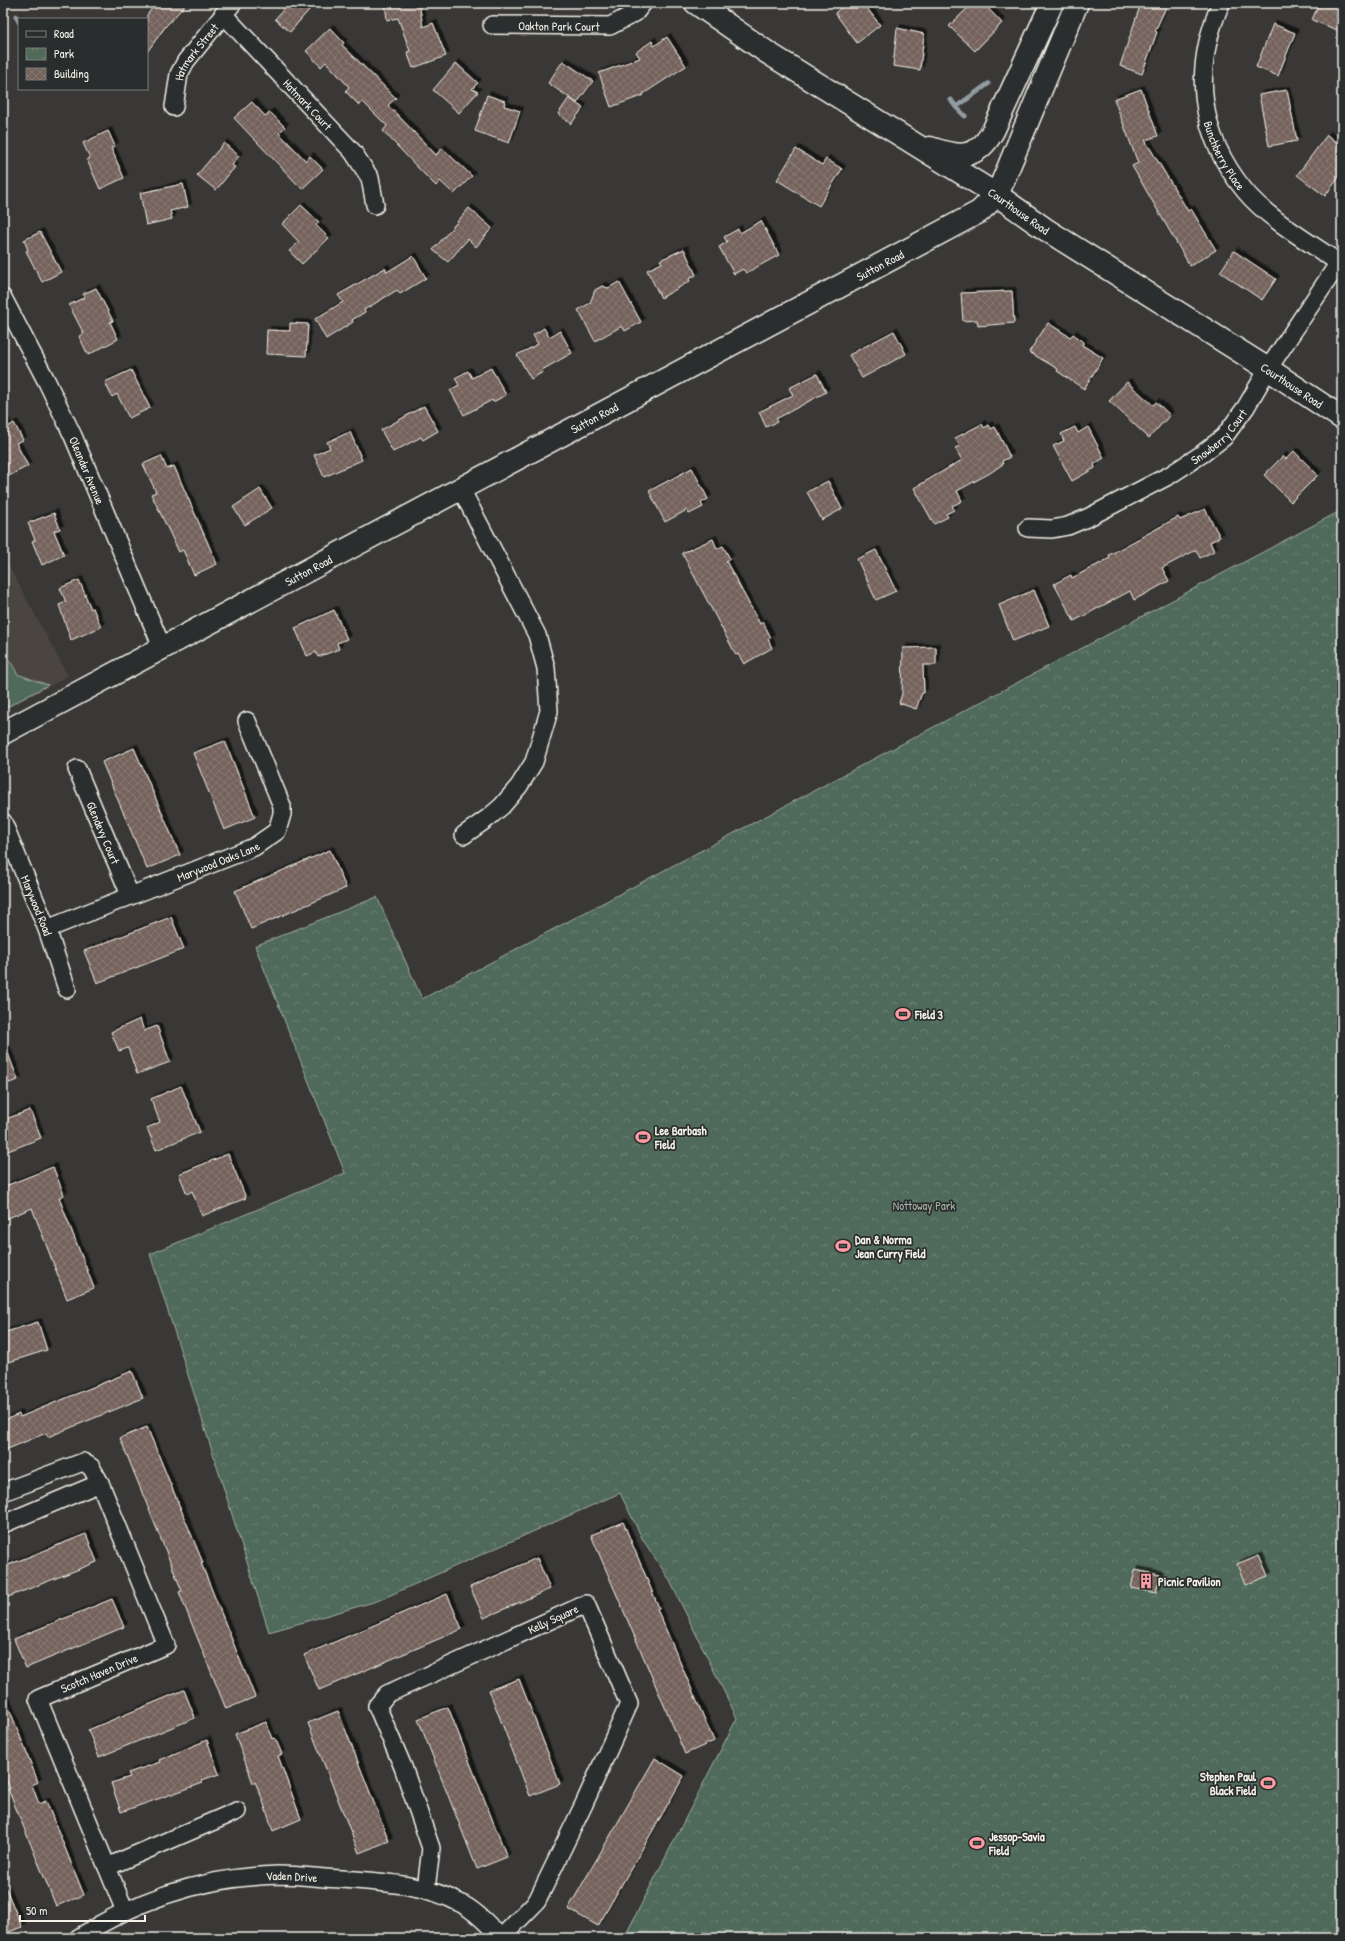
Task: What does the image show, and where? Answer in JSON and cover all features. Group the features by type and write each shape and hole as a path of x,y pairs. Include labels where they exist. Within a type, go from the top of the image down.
{"street":[{"name":"Oakton Park Court","path":"492,25 610,26 634,13 643,3"},
{"name":"Courthouse Road","path":"696,3 768,53 997,195 1045,229 1268,369 1342,418"},
{"path":"906,139 941,151 956,154 967,154 982,147 993,131 1052,3"},
{"name":"Sutton Road","path":"3,733 979,212 997,195 1077,3"},
{"name":"Bunchberry Place","path":"1221,3 1208,40 1203,64 1205,104 1210,128 1219,149 1241,186 1261,207 1340,261"},
{"name":"Hatmark Street","path":"174,107 179,74 186,61 228,9"},
{"name":"Hatmark Court","path":"228,9 356,155 370,178 374,204"},
{"name":"Snowberry Court","path":"1028,528 1052,529 1068,526 1089,517 1170,475 1202,454 1224,437 1246,407 1268,369 1340,261"},
{"name":"Oleander Avenue","path":"3,298 47,382 73,436 162,647"},
{"path":"460,489 537,635 546,668 549,711 534,762 519,786 488,818 464,835"},
{"name":"Marywood Oaks Lane","path":"47,929 254,847 278,831 281,822 282,806 247,721"},
{"name":"Glendevy Court","path":"77,769 130,895"},
{"name":"Marywood Road","path":"3,822 47,929 67,989"},
{"name":"Scotch Haven Drive","path":"3,1492 83,1462 91,1467 100,1483 166,1645 38,1698 125,1911"},
{"path":"3,1524 100,1483"},
{"name":"Kelly Square","path":"426,1889 431,1848 403,1767 377,1706 387,1694 586,1604 629,1704 584,1804 537,1901 501,1938"},
{"path":"107,1867 237,1811"},
{"name":"Vaden Drive","path":"78,1938 125,1911 158,1896 192,1886 230,1878 279,1875 394,1883 426,1889 463,1905 501,1938"}],"shaded area":[{"path":"3,555 68,676 3,711"}],"green space":[{"name":"Nottoway Park","path":"1342,510 1342,1938 624,1938 737,1718 669,1579 643,1540 620,1493 377,1601 269,1632 150,1254 345,1173 255,946 377,897 422,999"},
{"path":"3,658 12,664 17,674 48,685 3,709"}],"building":[{"path":"156,3 187,3 166,26 148,51 147,15"},
{"path":"289,3 315,3 290,32 275,19"},
{"path":"385,3 419,3 423,27 433,23 446,56 413,68 407,52 410,51 398,18 387,20"},
{"path":"846,3 863,3 880,25 857,43 835,13"},
{"path":"973,3 983,3 1002,23 975,51 949,26"},
{"path":"1141,3 1168,3 1155,31 1157,32 1142,74 1120,66"},
{"path":"1319,3 1342,3 1342,32 1312,20"},
{"path":"1273,24 1295,33 1278,76 1256,67"},
{"path":"330,28 344,43 342,45 396,98 388,105 436,155 442,148 472,176 454,194 440,181 436,186 383,131 387,126 363,102 359,105 345,91 349,87 326,62 321,67 306,51"},
{"path":"897,28 924,34 920,70 893,66"},
{"path":"667,37 686,66 643,94 644,95 611,107 599,73 640,58 636,52 652,41 654,46"},
{"path":"563,61 593,81 577,103 548,83"},
{"path":"456,63 478,83 472,89 478,92 459,113 433,90"},
{"path":"1141,89 1158,136 1145,140 1188,211 1191,209 1216,250 1190,266 1132,166 1138,163 1114,99"},
{"path":"1287,90 1297,141 1269,146 1259,95"},
{"path":"487,95 505,101 504,106 520,111 509,143 475,131"},
{"path":"569,98 583,108 571,124 558,114"},
{"path":"252,102 265,116 270,112 285,127 279,133 306,161 310,156 323,169 302,189 234,118"},
{"path":"108,131 115,146 111,148 124,178 100,189 87,160 90,158 83,143"},
{"path":"1327,135 1342,147 1342,173 1325,196 1297,175"},
{"path":"224,143 239,156 232,165 235,167 216,190 197,175"},
{"path":"796,149 822,165 826,159 842,169 819,206 777,180"},
{"path":"183,184 188,207 170,211 172,219 146,225 140,193"},
{"path":"301,205 319,222 316,225 329,238 302,264 289,251 299,242 282,224"},
{"path":"469,208 492,228 476,247 468,239 448,262 433,250"},
{"path":"761,221 779,255 746,273 743,269 734,274 719,247 727,242 724,237 738,229 740,233"},
{"path":"40,232 61,272 42,282 26,251 28,250 24,240"},
{"path":"684,249 696,275 689,279 690,281 661,298 647,270 662,263 660,260"},
{"path":"1234,251 1276,279 1262,300 1220,272"},
{"path":"413,256 426,278 400,294 397,290 364,310 365,312 352,320 353,322 326,339 315,319 343,302 338,295 385,268 387,272"},
{"path":"619,282 641,322 625,331 622,326 595,341 578,310 590,303 595,290 602,286 608,288"},
{"path":"96,288 113,321 110,322 118,339 88,355 79,336 84,334 69,305 85,297 83,294"},
{"path":"1012,291 1014,323 978,326 977,320 963,321 961,293"},
{"path":"290,323 308,324 306,356 266,354 267,330 290,331"},
{"path":"1048,323 1070,337 1073,334 1084,342 1082,345 1103,358 1084,389 1057,371 1058,369 1029,352"},
{"path":"544,328 549,337 560,331 572,353 542,370 543,372 531,379 517,355 538,344 533,335"},
{"path":"894,331 906,354 862,378 849,355"},
{"path":"491,368 506,395 493,402 492,400 464,415 450,390 459,385 455,378 468,371 472,378"},
{"path":"131,370 150,408 129,418 117,394 112,397 105,382"},
{"path":"817,374 826,392 776,419 777,422 766,427 759,412 793,395 789,388"},
{"path":"1127,382 1153,405 1156,402 1170,415 1149,438 1109,401"},
{"path":"424,406 438,431 423,440 421,437 393,452 381,430"},
{"path":"3,417 8,427 14,423 23,440 16,443 28,466 3,479"},
{"path":"982,424 984,428 989,425 991,429 995,427 1010,457 1002,461 1003,464 990,473 957,491 962,501 952,506 954,510 946,514 948,517 934,524 914,488 962,460 955,448 960,446 955,438"},
{"path":"1075,427 1078,433 1088,427 1104,458 1094,464 1095,468 1072,481 1053,446 1064,441 1061,434"},
{"path":"350,432 362,460 324,477 314,455 330,448 327,442"},
{"path":"1294,451 1318,475 1291,502 1264,475 1283,456 1286,459"},
{"path":"161,456 167,469 174,466 217,564 194,575 183,550 179,552 151,494 156,492 143,464"},
{"path":"692,468 708,499 701,503 703,507 689,514 687,510 665,522 649,491"},
{"path":"828,481 842,509 822,520 807,492"},
{"path":"260,489 272,508 245,525 233,507"},
{"path":"1205,509 1220,537 1210,542 1214,551 1200,558 1196,550 1162,568 1169,581 1134,600 1130,591 1074,621 1054,584 1071,575 1072,578 1110,558 1109,555 1178,517 1180,520"},
{"path":"54,513 60,529 54,531 64,555 42,565 32,541 35,540 28,523"},
{"path":"713,539 717,549 723,546 730,559 726,561 760,624 763,622 771,638 768,639 772,648 744,664 738,654 736,655 682,553"},
{"path":"876,550 896,591 876,600 857,559"},
{"path":"79,580 91,609 93,608 101,627 71,640 59,605 66,602 60,588"},
{"path":"1034,590 1049,626 1013,641 999,605"},
{"path":"334,610 347,639 337,643 339,649 318,657 316,652 307,656 295,628"},
{"path":"936,647 936,665 923,665 924,693 922,693 916,709 899,703 902,694 903,648"},
{"path":"225,741 255,817 224,830 193,753"},
{"path":"134,748 180,855 147,869 102,762"},
{"path":"330,850 346,888 251,929 235,891"},
{"path":"171,917 184,949 97,983 84,951"},
{"path":"140,1019 144,1031 157,1026 170,1062 137,1074 128,1048 119,1051 111,1032"},
{"path":"4,1043 18,1080 3,1085 3,1044"},
{"path":"181,1086 200,1132 156,1150 147,1128 160,1122 151,1099"},
{"path":"30,1110 41,1138 3,1153 3,1120"},
{"path":"228,1154 246,1198 202,1216 192,1191 187,1194 179,1174"},
{"path":"53,1167 64,1195 59,1198 94,1288 67,1299 32,1208 3,1220 3,1187"},
{"path":"38,1322 47,1350 3,1364 3,1333"},
{"path":"132,1371 143,1398 48,1437 46,1433 3,1451 3,1421 19,1414 20,1417"},
{"path":"147,1427 203,1563 201,1563 255,1697 226,1709 179,1592 182,1591 120,1438"},
{"path":"623,1522 659,1608 657,1609 714,1741 685,1754 591,1535"},
{"path":"86,1534 97,1562 3,1599 3,1567"},
{"path":"1259,1555 1268,1576 1245,1585 1237,1564"},
{"path":"537,1558 550,1589 484,1618 470,1587"},
{"name":"Picnic Pavilion","path":"1135,1570 1160,1575 1156,1593 1131,1588"},
{"path":"447,1594 462,1629 319,1690 304,1655"},
{"path":"112,1599 124,1627 26,1668 14,1639"},
{"path":"519,1679 560,1784 530,1796 489,1690"},
{"path":"184,1690 195,1718 99,1757 88,1730"},
{"path":"3,1693 38,1782 32,1785 39,1804 46,1801 84,1895 56,1906 8,1789 10,1789 3,1771"},
{"path":"448,1707 507,1857 477,1869 418,1719"},
{"path":"338,1711 389,1841 359,1853 308,1723"},
{"path":"266,1722 272,1739 275,1738 282,1754 278,1756 301,1819 273,1831 262,1798 255,1782 253,1783 235,1734"},
{"path":"207,1740 219,1774 202,1780 203,1783 121,1812 111,1783 130,1777 128,1773 160,1762 159,1760"},
{"path":"655,1758 684,1776 598,1926 568,1909"},
{"path":"3,1882 22,1927 3,1934"}],"waterway":[{"path":"16,16 18,20"},
{"path":"956,107 988,84"},
{"path":"951,100 965,116"}],"place":[{"name":"Field 3","path":"903,1014"},
{"name":"Lee Barbash Field","path":"643,1137"},
{"name":"Dan & Norma Jean Curry Field","path":"843,1246"},
{"name":"Picnic Pavilion","path":"1146,1581"},
{"name":"Stephen Paul Black Field","path":"1268,1783"},
{"name":"Jessop-Savia Field","path":"977,1843"}]}
